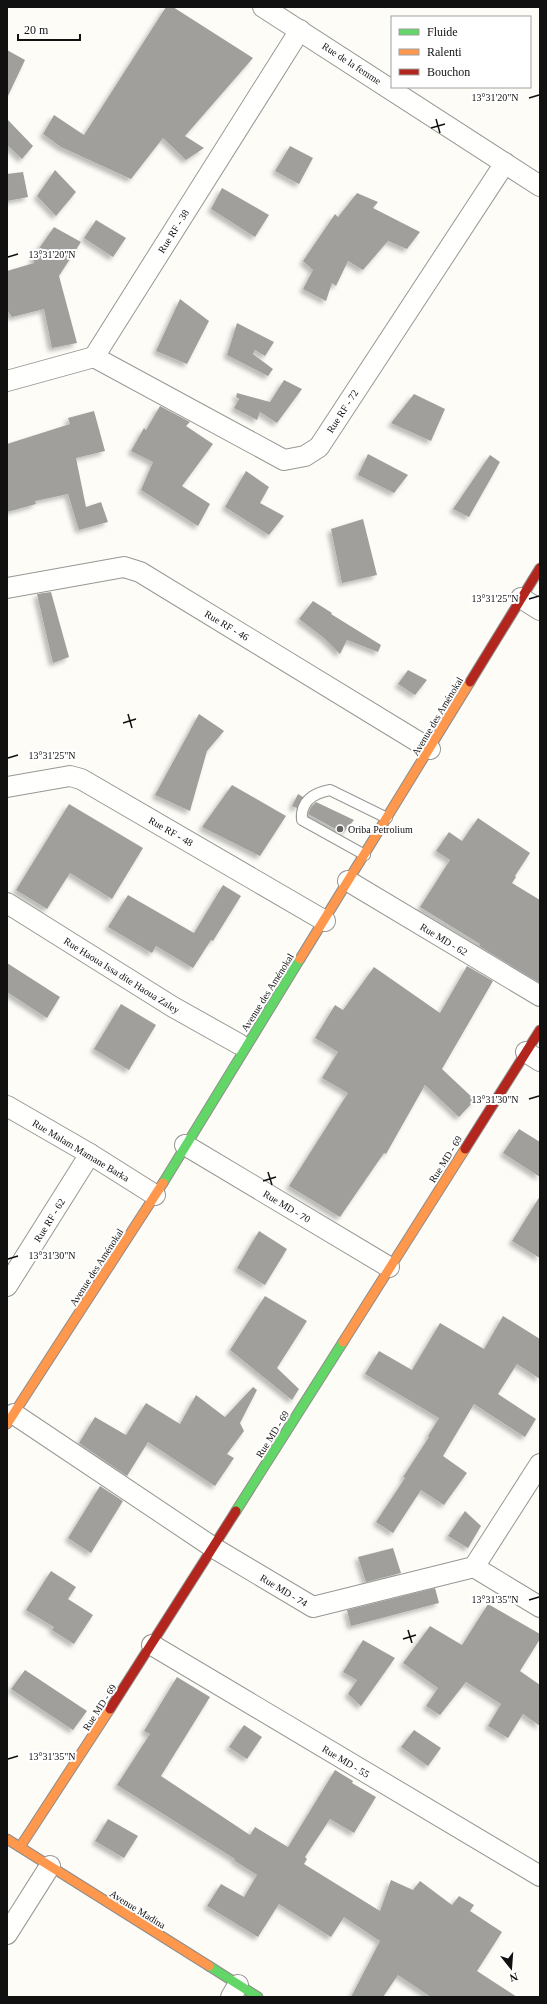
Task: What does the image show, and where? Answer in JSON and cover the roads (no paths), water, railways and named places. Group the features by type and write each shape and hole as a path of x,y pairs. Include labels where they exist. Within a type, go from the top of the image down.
{"street":[{"name":"Rue de la femme","path":"264,7 540,186"},
{"name":"Rue RF - 38","path":"94,357 300,30"},
{"name":"Rue RF - 72","path":"94,357 284,460 305,456 319,447 505,163"},
{"path":"7,381 94,357"},
{"name":"Rue RF - 46","path":"7,588 124,567 140,572 430,749"},
{"name":"Avenue des Aménokal","path":"10,1419 155,1195 325,921 540,568"},
{"path":"521,598 540,610"},
{"name":"Rue RF - 48","path":"7,787 70,776 81,779 325,921"},
{"name":"Rue MD - 62","path":"348,882 540,996"},
{"name":"Rue Haoua Issa dite Haoua Zaley","path":"7,903 173,1006 239,1044"},
{"name":"Rue MD - 69","path":"20,1847 214,1548 389,1267 533,1057 540,1030"},
{"name":"Rue Malam Mamane Barka","path":"7,1106 90,1154 155,1195"},
{"name":"Rue MD - 70","path":"185,1145 389,1267"},
{"name":"Rue RF - 62","path":"7,1286 90,1154"},
{"name":"Rue MD - 74","path":"10,1419 214,1548 313,1607 474,1568"},
{"path":"540,1464 474,1568 540,1607"},
{"name":"Rue MD - 55","path":"152,1645 540,1876"},
{"name":"Avenue Madina","path":"7,1839 50,1866 234,1991 258,1997"},
{"path":"7,1934 50,1866"}],"lane":[{"path":"364,855 302,820 304,806 314,794 330,790 387,818"}],"place":[{"name":"Oriba Petrolium","path":"340,829"}]}
